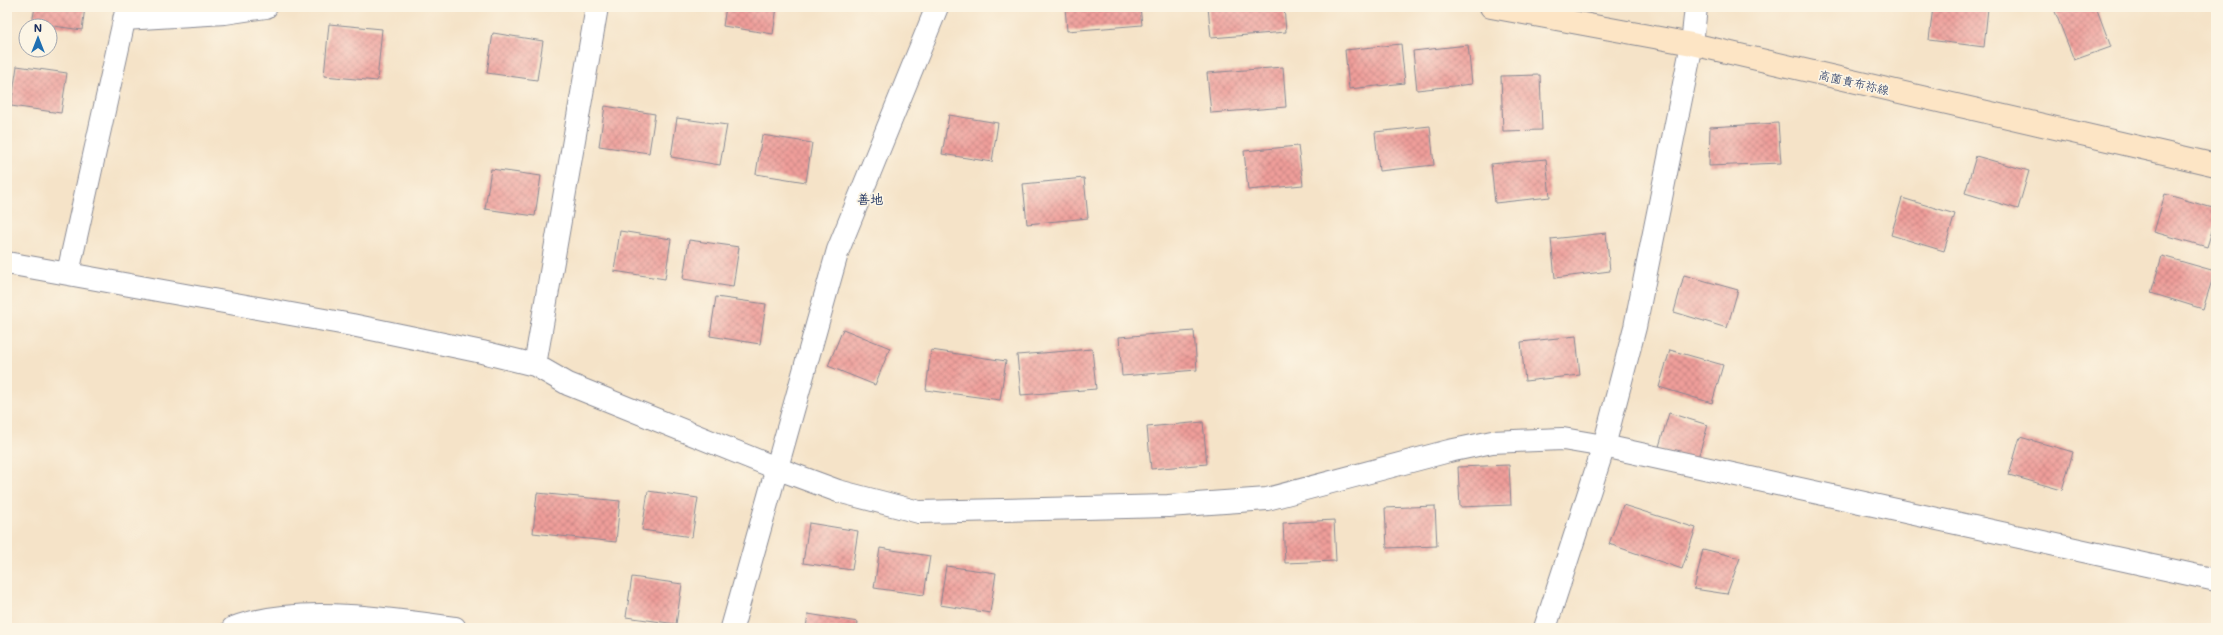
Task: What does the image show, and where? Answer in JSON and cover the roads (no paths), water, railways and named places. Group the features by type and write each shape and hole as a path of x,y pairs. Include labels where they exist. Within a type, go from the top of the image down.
{"main road":[{"name":"高薗貴布祢線","path":"1491,7 1692,44 2216,165"}],"street":[{"path":"68,273 126,13 225,13 266,7"},
{"path":"535,365 597,7"},
{"path":"732,628 838,250 937,7"},
{"path":"1544,628 1604,446 1635,327 1692,44 1696,7"},
{"path":"7,263 352,325 482,352 535,365 568,384 776,468 838,491 919,512 1168,506 1267,499 1449,451 1492,442 1563,439 1604,446 2216,580"},
{"path":"233,628 252,621 309,616 363,616 455,628"}],"district":[{"name":"善地","path":"870,198"}]}
